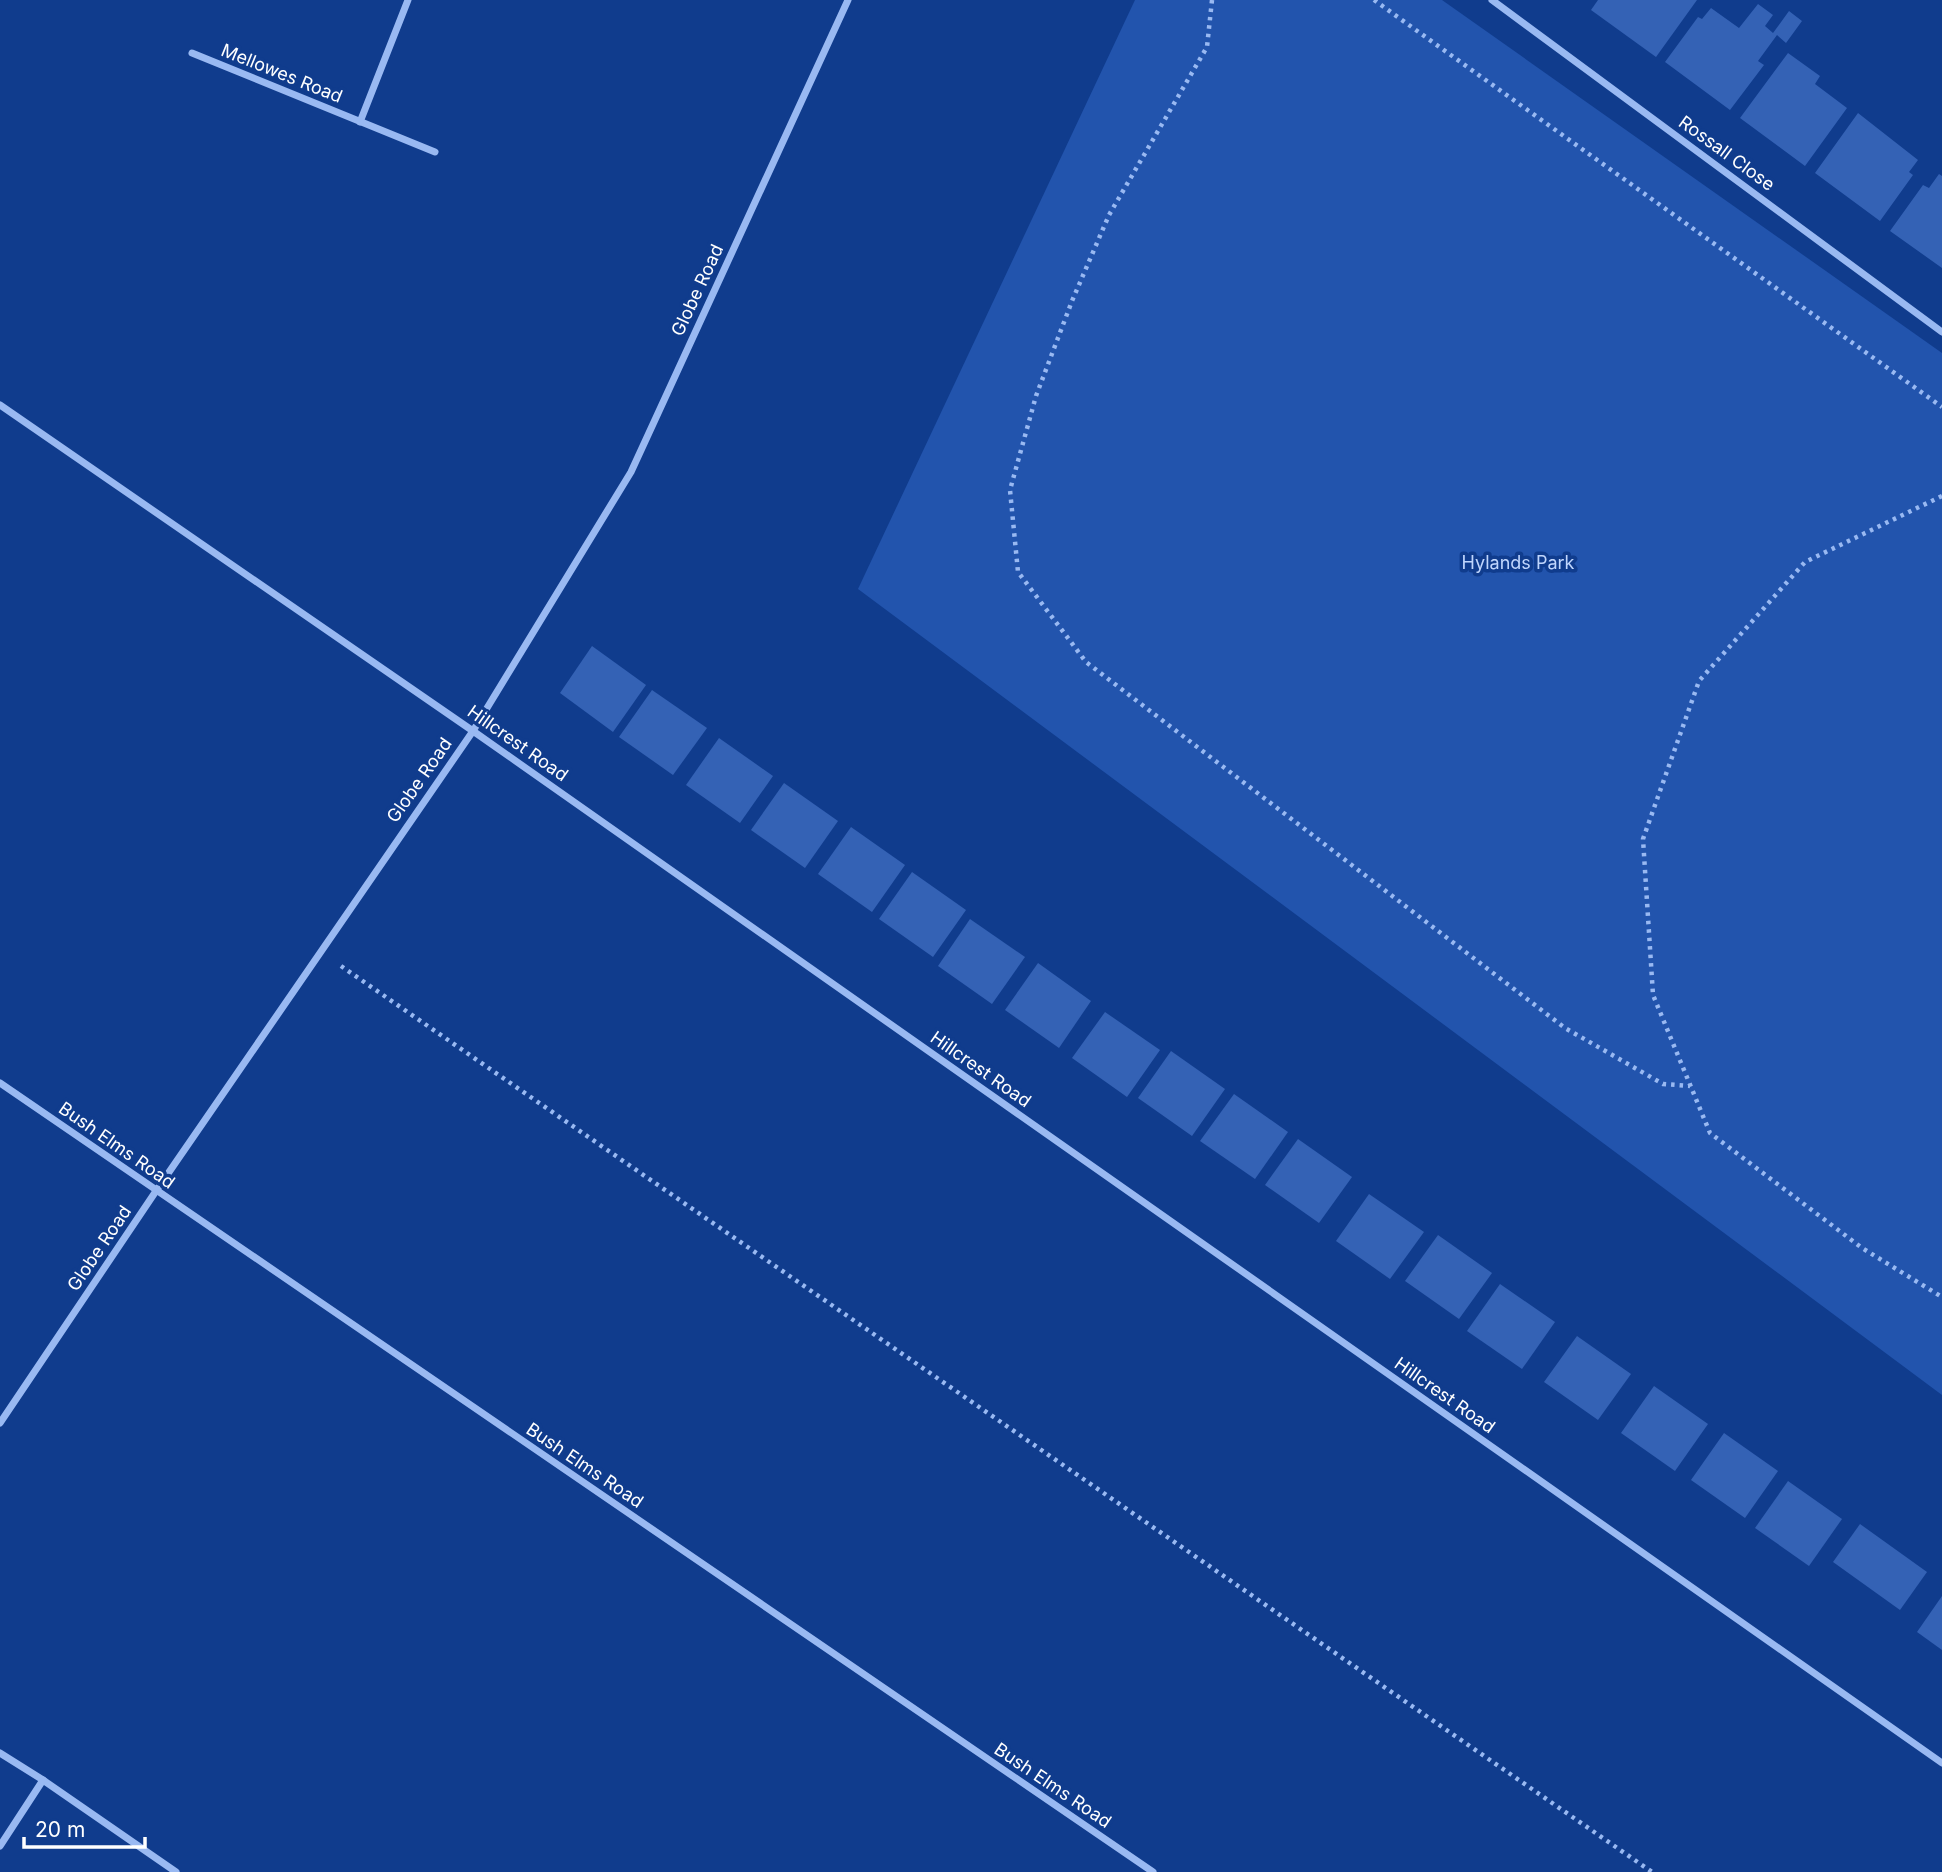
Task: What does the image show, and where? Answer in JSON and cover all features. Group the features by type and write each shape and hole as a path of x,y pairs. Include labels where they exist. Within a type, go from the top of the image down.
{"street":[{"name":"Mellowes Road","path":"360,122 408,0"},
{"name":"Globe Road","path":"0,1423 320,951 473,731 631,472 848,0"},
{"name":"Rossall Close","path":"1492,0 1942,332"},
{"name":"Mellowes Road","path":"192,53 436,152"},
{"name":"Hillcrest Road","path":"0,405 473,731 1942,1763"},
{"name":"Bush Elms Road","path":"0,1083 1153,1872"},
{"path":"0,1754 43,1780 176,1872"},
{"path":"0,1846 43,1780"}],"path":[{"path":"1212,0 1207,47 1108,215 1036,396 1010,490 1018,572 1086,662 1565,1028 1663,1084 1690,1086"},
{"path":"1374,0 1942,407"},
{"path":"1942,496 1805,562 1699,681 1643,839 1653,995 1710,1133 1862,1248 1942,1297"},
{"path":"320,951 1653,1872"}],"green space":[{"name":"Hylands Park","path":"1135,0 1442,0 1942,353 1942,1395 858,589"}],"building":[{"path":"1598,0 1697,0 1656,57 1591,10"},
{"path":"1758,4 1773,15 1765,26 1773,33 1789,11 1802,21 1786,43 1777,35 1758,61 1764,65 1730,110 1665,62 1698,17 1702,19 1711,8 1739,28"},
{"path":"1788,53 1820,76 1815,84 1847,108 1805,166 1740,118"},
{"path":"1858,113 1918,160 1909,172 1913,175 1880,221 1815,173"},
{"path":"1939,174 1942,176 1942,268 1890,231 1923,185 1929,188"},
{"path":"592,646 646,685 613,732 560,693"},
{"path":"652,690 707,728 673,775 619,737"},
{"path":"719,738 773,776 740,823 686,785"},
{"path":"784,783 838,821 805,868 751,830"},
{"path":"851,827 905,865 872,912 818,874"},
{"path":"912,872 966,910 933,957 879,919"},
{"path":"970,919 1025,957 992,1004 938,966"},
{"path":"1038,963 1091,1001 1059,1048 1005,1010"},
{"path":"1105,1012 1160,1050 1127,1097 1072,1058"},
{"path":"1171,1051 1225,1089 1192,1136 1138,1098"},
{"path":"1234,1094 1288,1132 1255,1179 1200,1141"},
{"path":"1298,1139 1352,1177 1319,1223 1265,1185"},
{"path":"1369,1194 1424,1232 1390,1279 1336,1241"},
{"path":"1438,1235 1492,1273 1459,1319 1405,1281"},
{"path":"1500,1284 1555,1322 1522,1369 1467,1331"},
{"path":"1577,1336 1631,1374 1598,1420 1544,1382"},
{"path":"1654,1386 1708,1424 1675,1471 1621,1433"},
{"path":"1724,1433 1778,1471 1745,1518 1691,1480"},
{"path":"1788,1481 1842,1519 1809,1566 1755,1528"},
{"path":"1860,1524 1927,1572 1900,1610 1833,1562"},
{"path":"1942,1596 1942,1650 1917,1632"}]}
